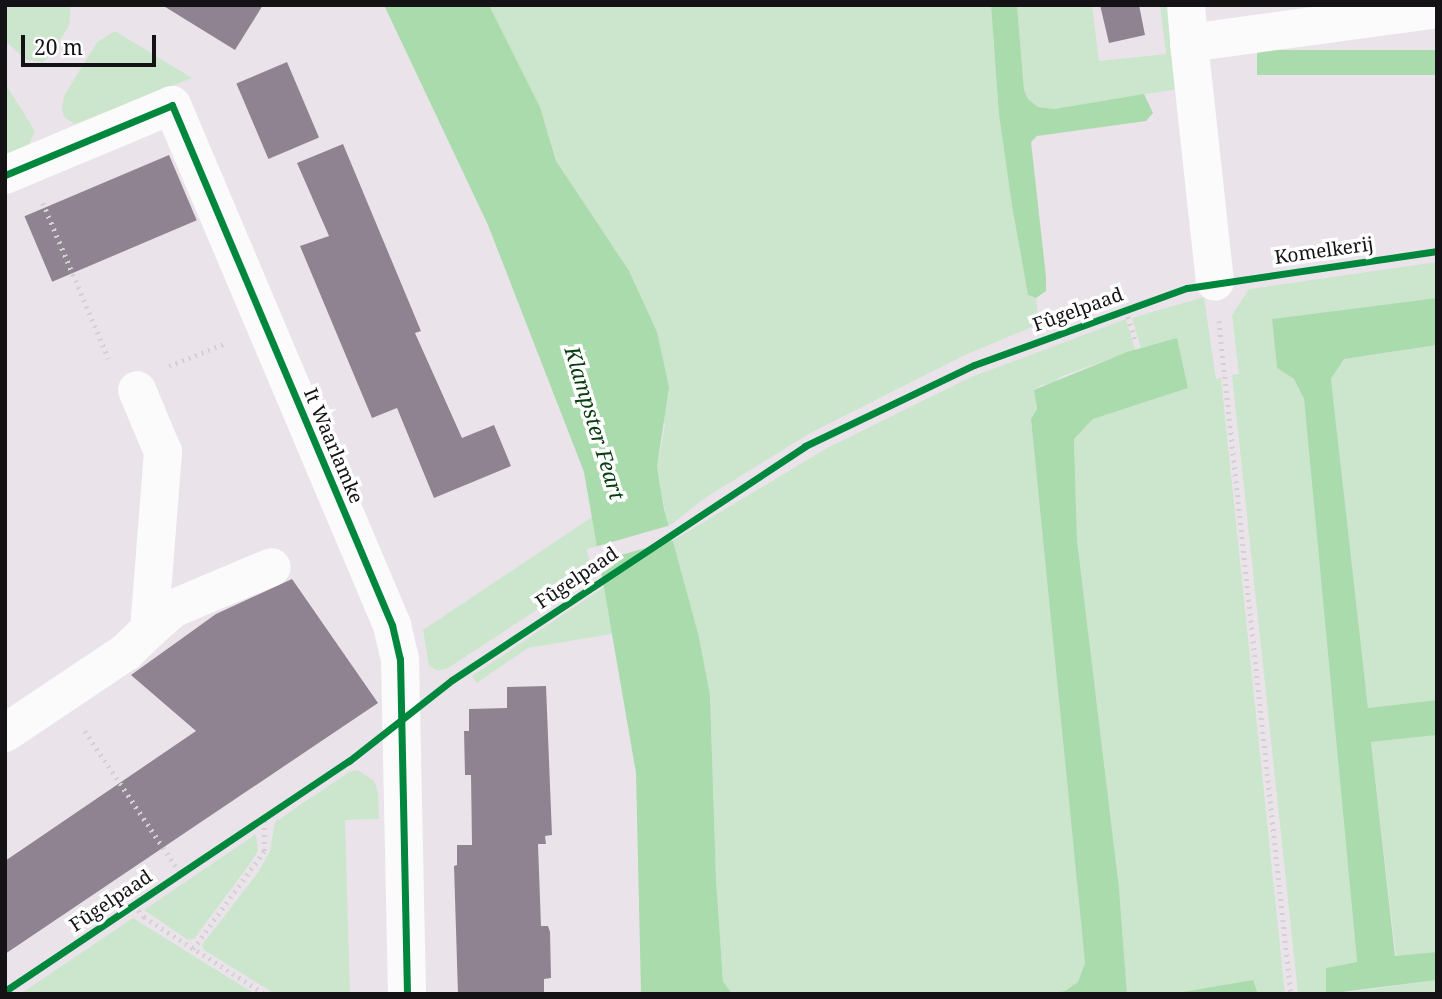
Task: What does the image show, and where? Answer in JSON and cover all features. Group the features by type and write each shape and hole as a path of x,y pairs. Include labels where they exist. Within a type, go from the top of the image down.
{"street":[{"path":"1186,5 1215,282"},
{"path":"1189,43 1437,9"},
{"name":"It Waarlamke","path":"17,170 172,105 392,625 400,659 407,994"},
{"path":"149,630 163,452 151,379"},
{"path":"5,733 125,652 172,609 272,567"}],"path":[{"path":"17,170 110,361"},
{"path":"1215,282 1291,994"},
{"path":"1126,310 1136,342"},
{"path":"151,379 265,326"},
{"path":"61,695 181,874"},
{"path":"254,825 275,810"},
{"path":"193,949 256,866 264,851 264,818"},
{"path":"134,905 144,917 265,994"}],"shaded area":[{"path":"5,5 71,5 69,26 50,56 43,62 26,60 5,41"},
{"path":"489,5 991,5 999,115 1012,206 1028,295 1036,298 1039,324 963,356 812,432 705,498 668,527 657,467 665,425 582,204 556,161 540,107"},
{"path":"1017,5 1092,5 1099,61 1166,54 1160,5 1170,5 1178,89 1054,109 1038,107 1028,99 1024,90"},
{"path":"115,31 192,78 75,124 64,117 64,96 97,42"},
{"path":"5,83 35,131 29,145 5,156"},
{"path":"1437,262 1437,298 1272,319 1277,368 1294,379 1304,399 1357,963 1326,968 1326,994 1298,994 1232,375 1239,374 1232,315 1249,289"},
{"path":"1204,297 1216,379 1221,378 1285,994 1258,994 1253,980 1171,994 1127,994 1119,888 1077,540 1074,439 1093,419 1188,388 1177,339 1141,348 1132,318"},
{"path":"1126,319 1135,350 1062,376 1052,384 1042,385 1034,390 1037,409 1031,419 1085,963 1078,982 1065,991 1047,994 732,994 723,981 716,879 710,695 699,637 672,541 827,448 971,377"},
{"path":"1437,345 1437,700 1368,708 1331,379 1344,359"},
{"path":"592,517 602,572 587,582 584,579 448,668 438,671 429,666 423,630"},
{"path":"604,587 612,634 528,648 477,683 472,676"},
{"path":"1437,735 1437,952 1396,957 1371,742"},
{"path":"358,770 374,781 378,792 379,819 345,820 350,994 275,994 204,950 202,945 259,871 270,851 275,822 349,772"},
{"path":"256,834 258,851 194,939 188,940 144,910"},
{"path":"133,918 255,994 20,994"},
{"path":"1437,980 1437,994 1338,994"}],"water":[{"name":"Klampster Feart","path":"384,5 489,5 540,107 556,161 629,271 657,332 669,387 657,467 664,509 699,637 710,695 716,879 723,981 732,994 641,994 636,773 584,472 488,225"},
{"path":"991,5 1017,5 1024,90 1028,99 1038,107 1054,109 1144,94 1153,113 1146,121 1037,136 1031,142 1046,277 1046,291 1036,298 1028,295 1012,206 999,115"},
{"path":"1257,50 1437,50 1437,75 1257,75"},
{"path":"1437,298 1437,345 1344,359 1331,379 1368,708 1437,700 1437,735 1371,742 1395,956 1437,952 1437,980 1326,994 1326,968 1357,962 1304,399 1294,379 1277,368 1272,319"},
{"path":"1177,338 1188,388 1093,419 1074,439 1077,540 1119,888 1127,994 1047,994 1065,991 1078,982 1085,963 1031,419 1037,409 1034,390 1127,352"},
{"path":"1253,980 1258,994 1171,994"}],"pier":[{"path":"671,525 675,539 591,564 586,549"}],"building":[{"path":"162,5 263,5 235,50"},
{"path":"1100,5 1139,5 1145,35 1109,43"},
{"path":"287,62 319,137 268,159 236,83"},
{"path":"343,144 421,331 415,333 462,438 494,425 511,466 434,498 397,408 372,418 300,246 329,236 297,163"},
{"path":"169,155 197,220 52,282 24,216"},
{"path":"292,579 378,703 5,954 5,861 196,731 131,675 216,614"},
{"path":"546,686 552,835 545,836 546,844 538,844 541,926 548,926 550,932 551,978 544,979 544,994 458,994 454,866 457,865 457,845 472,845 471,775 465,775 464,731 469,731 469,709 507,708 507,687"}],"cycle path":[{"path":"5,175 172,105 392,625 400,659 407,994"},
{"name":"Komelkerij","path":"5,991 349,761 452,680 805,446 974,365 1187,288 1437,251"}]}
